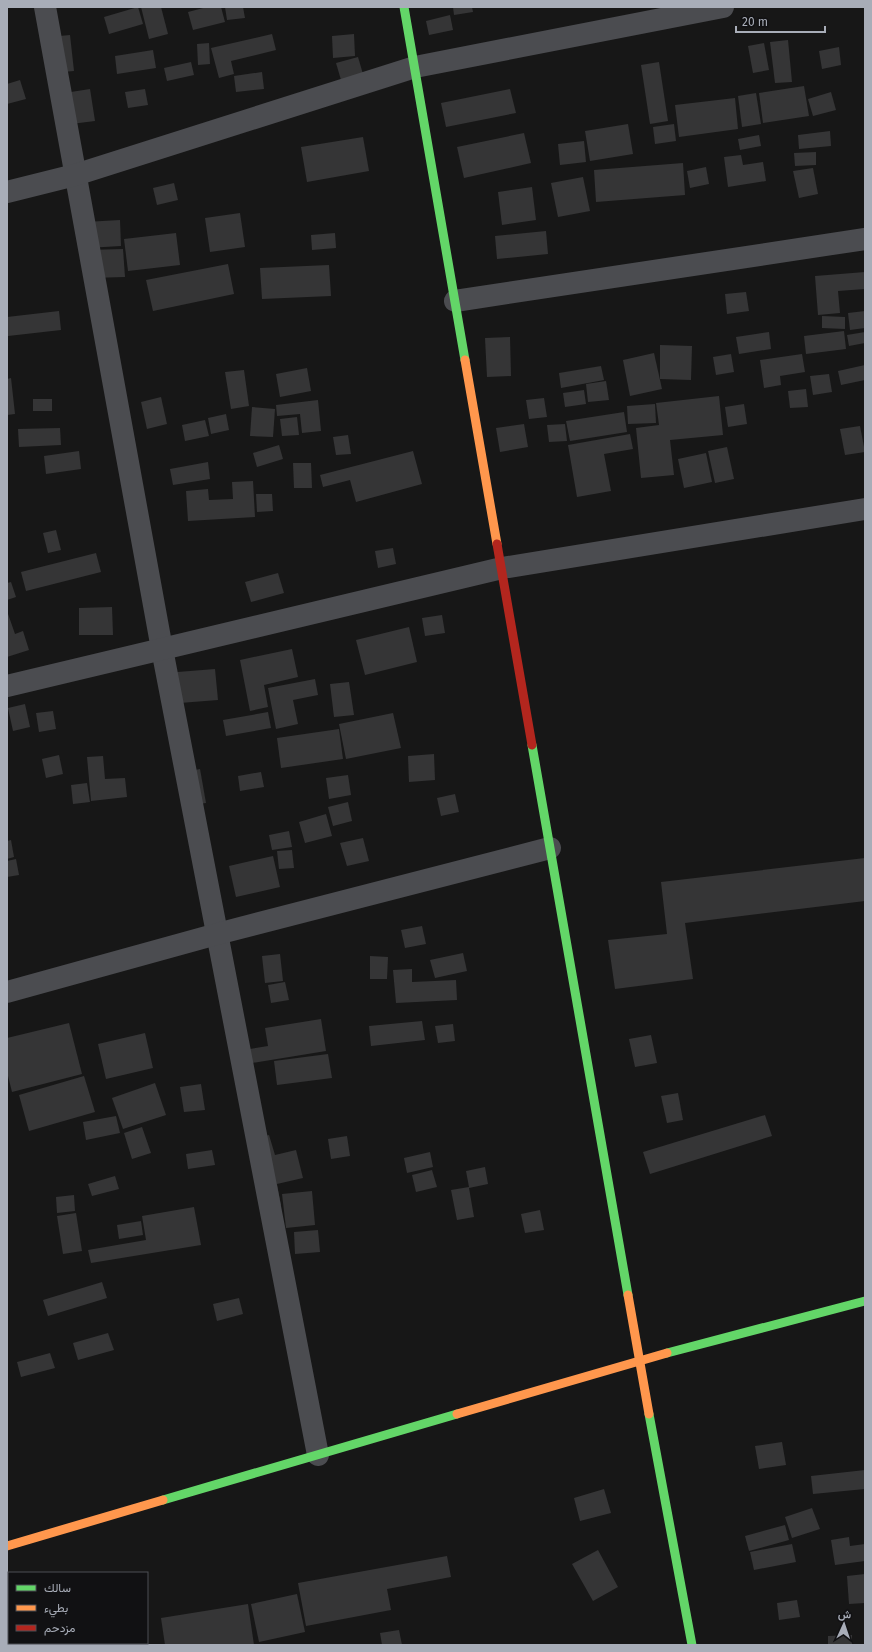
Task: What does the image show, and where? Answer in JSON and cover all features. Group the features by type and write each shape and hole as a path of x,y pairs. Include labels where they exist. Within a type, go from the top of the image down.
{"street":[{"path":"45,7 162,649 318,1455"},
{"path":"404,7 639,1360 692,1645"},
{"path":"7,192 75,175 415,67 723,7"},
{"path":"455,301 865,239"},
{"path":"7,686 502,568 865,509"},
{"path":"7,992 217,934 550,848"},
{"path":"7,1546 639,1360 865,1301"}],"building":[{"path":"138,7 143,24 109,34 104,17"},
{"path":"141,7 161,7 168,34 149,39"},
{"path":"207,7 221,7 225,22 193,30 188,12"},
{"path":"225,7 243,7 245,18 227,20"},
{"path":"453,7 472,7 473,12 454,15"},
{"path":"450,15 453,30 429,35 426,21"},
{"path":"272,34 276,50 231,61 234,74 219,78 211,48"},
{"path":"354,34 355,56 333,58 332,36"},
{"path":"70,35 74,71 52,73 49,37"},
{"path":"788,40 792,82 775,83 770,42"},
{"path":"209,43 210,64 198,65 197,44"},
{"path":"764,43 769,70 753,73 748,46"},
{"path":"839,47 841,65 822,69 819,51"},
{"path":"153,50 156,68 117,74 115,56"},
{"path":"358,57 363,74 341,80 336,63"},
{"path":"191,62 194,75 167,81 164,68"},
{"path":"659,62 668,121 650,124 641,65"},
{"path":"262,72 264,89 236,92 234,76"},
{"path":"20,80 26,99 7,104 7,84"},
{"path":"804,86 809,116 763,123 759,93"},
{"path":"90,89 95,121 63,125 58,94"},
{"path":"145,89 148,105 128,108 125,92"},
{"path":"510,89 516,113 446,127 441,103"},
{"path":"831,92 836,110 813,116 808,99"},
{"path":"756,93 761,124 742,127 738,96"},
{"path":"735,98 738,129 679,137 675,105"},
{"path":"628,124 633,154 590,161 585,131"},
{"path":"674,124 676,141 655,144 653,127"},
{"path":"830,131 831,146 799,149 798,135"},
{"path":"524,133 531,163 464,178 457,147"},
{"path":"759,135 761,146 740,150 738,139"},
{"path":"363,137 369,171 307,182 301,147"},
{"path":"584,141 586,162 560,165 558,144"},
{"path":"816,152 816,165 795,166 794,153"},
{"path":"741,155 743,165 763,162 766,181 728,187 724,157"},
{"path":"683,163 685,195 596,202 594,170"},
{"path":"706,167 709,184 690,188 687,171"},
{"path":"813,168 818,194 799,198 793,171"},
{"path":"583,177 590,211 558,217 551,183"},
{"path":"174,183 178,200 157,205 153,188"},
{"path":"532,187 536,220 502,225 498,192"},
{"path":"240,213 245,247 210,252 205,218"},
{"path":"120,220 121,246 87,248 85,222"},
{"path":"546,231 548,254 497,259 495,236"},
{"path":"176,233 180,265 128,271 124,239"},
{"path":"335,233 336,248 312,250 311,235"},
{"path":"123,249 125,277 90,278 88,250"},
{"path":"228,264 234,294 153,311 146,280"},
{"path":"329,265 331,296 262,299 260,268"},
{"path":"865,272 865,289 838,291 840,313 818,315 815,276"},
{"path":"746,292 749,311 727,314 725,294"},
{"path":"59,311 61,330 8,336 7,317"},
{"path":"865,311 865,328 850,330 848,313"},
{"path":"822,316 845,317 845,329 822,328"},
{"path":"844,331 846,349 806,354 804,336"},
{"path":"769,332 771,349 739,354 736,337"},
{"path":"865,332 865,343 849,346 847,335"},
{"path":"510,337 511,376 487,377 485,338"},
{"path":"660,345 692,346 691,380 660,379"},
{"path":"654,353 662,389 630,396 623,360"},
{"path":"731,354 734,372 716,375 713,357"},
{"path":"802,354 805,372 780,376 781,385 764,388 760,360"},
{"path":"865,365 865,380 841,385 838,371"},
{"path":"601,366 604,380 561,388 559,373"},
{"path":"307,368 311,391 280,397 276,374"},
{"path":"244,370 249,406 231,409 225,372"},
{"path":"829,374 832,392 813,395 810,376"},
{"path":"11,378 15,414 7,415 7,379"},
{"path":"606,381 609,400 588,402 586,384"},
{"path":"806,389 808,407 790,408 788,391"},
{"path":"584,390 586,404 565,407 563,393"},
{"path":"719,396 723,435 670,440 674,475 641,478 636,428 659,425 656,403"},
{"path":"161,397 167,424 147,429 141,402"},
{"path":"544,398 547,417 529,419 526,400"},
{"path":"33,399 52,399 52,411 33,411"},
{"path":"318,400 321,431 302,433 300,414 277,416 276,405"},
{"path":"655,404 656,423 628,424 627,406"},
{"path":"744,404 747,424 728,427 725,407"},
{"path":"252,407 275,409 273,437 250,436"},
{"path":"624,412 627,432 570,441 566,421"},
{"path":"226,414 229,430 211,434 208,418"},
{"path":"297,417 299,435 282,436 280,419"},
{"path":"205,420 209,436 185,441 182,425"},
{"path":"524,424 528,447 500,452 496,428"},
{"path":"565,424 567,441 549,442 547,425"},
{"path":"860,426 865,452 845,455 840,429"},
{"path":"60,428 61,445 19,447 18,429"},
{"path":"630,434 633,449 604,454 611,491 577,497 568,445"},
{"path":"348,435 351,454 336,455 333,437"},
{"path":"279,445 283,459 257,467 253,453"},
{"path":"727,447 734,479 715,483 708,451"},
{"path":"79,451 81,469 46,474 44,456"},
{"path":"413,451 422,484 356,502 350,480 323,487 320,475"},
{"path":"706,453 712,482 684,488 678,459"},
{"path":"208,462 210,479 173,485 170,469"},
{"path":"293,463 311,463 312,488 294,488"},
{"path":"253,481 255,517 188,521 186,491 208,489 209,500 233,499 232,482"},
{"path":"256,494 272,494 273,511 257,512"},
{"path":"56,530 61,550 48,553 43,533"},
{"path":"393,548 396,564 378,568 375,551"},
{"path":"96,553 101,572 26,591 21,572"},
{"path":"278,573 284,593 251,602 245,582"},
{"path":"11,582 16,597 7,600 7,583"},
{"path":"112,607 113,635 79,635 79,608"},
{"path":"7,611 15,634 23,631 29,650 7,657"},
{"path":"442,615 445,633 425,636 422,618"},
{"path":"409,627 417,662 365,675 356,640"},
{"path":"292,649 298,677 264,685 268,707 250,711 240,660"},
{"path":"215,669 218,700 167,704 165,673"},
{"path":"315,679 318,695 293,700 298,724 276,729 268,688"},
{"path":"349,682 354,715 334,717 330,684"},
{"path":"25,704 30,727 13,731 8,708"},
{"path":"53,711 56,729 39,732 36,713"},
{"path":"268,712 271,728 226,736 223,720"},
{"path":"393,713 401,748 346,759 339,724"},
{"path":"339,729 343,759 281,768 277,738"},
{"path":"434,754 435,780 409,782 408,756"},
{"path":"59,755 63,774 46,778 42,759"},
{"path":"103,756 105,779 125,778 127,797 91,801 87,757"},
{"path":"200,769 206,803 186,806 180,773"},
{"path":"261,772 264,787 240,791 238,776"},
{"path":"348,775 351,795 329,799 326,778"},
{"path":"87,783 90,802 73,804 71,785"},
{"path":"455,794 459,812 441,816 437,798"},
{"path":"348,802 352,821 333,826 328,807"},
{"path":"326,814 332,836 305,843 299,822"},
{"path":"289,831 292,847 272,850 269,835"},
{"path":"363,838 369,861 347,866 340,843"},
{"path":"11,840 14,857 7,859 7,841"},
{"path":"292,850 294,868 279,869 277,851"},
{"path":"273,856 280,887 236,897 229,866"},
{"path":"865,858 865,901 685,923 693,979 615,989 608,940 667,934 661,882"},
{"path":"16,859 19,875 7,877 7,861"},
{"path":"422,926 426,944 405,948 401,930"},
{"path":"463,953 467,971 435,978 430,960"},
{"path":"280,954 283,981 265,983 262,956"},
{"path":"370,956 388,957 387,979 370,979"},
{"path":"412,969 412,982 456,980 457,1000 396,1003 393,970"},
{"path":"285,982 289,1000 271,1003 268,985"},
{"path":"321,1019 326,1051 252,1063 250,1049 268,1046 265,1028"},
{"path":"422,1021 425,1040 371,1046 369,1026"},
{"path":"69,1023 82,1074 12,1092 7,1072 7,1038"},
{"path":"453,1024 455,1041 438,1043 435,1026"},
{"path":"145,1033 153,1068 106,1079 98,1044"},
{"path":"651,1035 657,1063 635,1067 629,1039"},
{"path":"328,1054 332,1078 277,1085 274,1061"},
{"path":"84,1076 95,1112 29,1131 19,1095"},
{"path":"155,1083 166,1115 123,1129 112,1098"},
{"path":"201,1084 205,1110 184,1112 180,1087"},
{"path":"678,1093 683,1120 667,1123 661,1096"},
{"path":"765,1115 772,1136 650,1174 643,1152"},
{"path":"116,1116 120,1133 86,1140 83,1122"},
{"path":"142,1127 151,1153 132,1159 124,1133"},
{"path":"269,1135 275,1155 296,1150 303,1178 277,1184 281,1205 264,1209 248,1140"},
{"path":"347,1136 350,1156 331,1159 328,1139"},
{"path":"212,1150 215,1165 188,1169 186,1154"},
{"path":"430,1152 433,1167 407,1173 404,1158"},
{"path":"485,1167 488,1184 469,1188 474,1217 457,1220 451,1190 469,1187 466,1171"},
{"path":"432,1170 437,1187 416,1192 412,1175"},
{"path":"115,1176 119,1189 92,1196 88,1184"},
{"path":"312,1191 315,1225 286,1228 282,1194"},
{"path":"74,1195 75,1211 57,1213 56,1197"},
{"path":"194,1207 201,1245 91,1263 88,1250 146,1240 142,1216"},
{"path":"540,1210 544,1230 525,1233 521,1214"},
{"path":"76,1213 82,1251 63,1254 57,1216"},
{"path":"141,1221 143,1235 119,1239 117,1225"},
{"path":"318,1230 320,1252 295,1254 294,1232"},
{"path":"102,1282 107,1298 48,1316 43,1300"},
{"path":"239,1298 243,1314 217,1321 213,1304"},
{"path":"108,1333 114,1350 78,1360 73,1343"},
{"path":"50,1353 55,1368 21,1377 17,1362"},
{"path":"782,1442 786,1465 759,1469 755,1446"},
{"path":"865,1470 865,1489 813,1494 811,1476"},
{"path":"604,1489 611,1513 580,1521 574,1498"},
{"path":"812,1508 820,1529 792,1538 785,1517"},
{"path":"785,1525 789,1540 749,1551 745,1536"},
{"path":"849,1537 850,1546 865,1544 865,1561 835,1565 831,1540"},
{"path":"792,1544 796,1562 754,1570 750,1552"},
{"path":"598,1550 618,1587 593,1601 572,1564"},
{"path":"447,1556 451,1577 387,1589 391,1610 306,1626 298,1583"},
{"path":"865,1574 865,1603 849,1604 847,1576"},
{"path":"297,1594 305,1632 259,1642 251,1604"},
{"path":"797,1600 800,1617 779,1620 777,1603"},
{"path":"248,1604 254,1645 165,1645 161,1618"},
{"path":"399,1630 402,1645 382,1645 380,1633"},
{"path":"852,1635 852,1645 828,1645 828,1636"}],"traffic: fast":[{"path":"404,7 465,360"},
{"path":"532,745 628,1295"},
{"path":"667,1353 865,1301"},
{"path":"163,1500 457,1414"},
{"path":"649,1414 692,1645"}],"traffic: slow":[{"path":"465,360 497,544"},
{"path":"628,1295 649,1414"},
{"path":"457,1414 667,1353"},
{"path":"7,1546 163,1500"}],"traffic: jam":[{"path":"497,544 532,745"}]}
